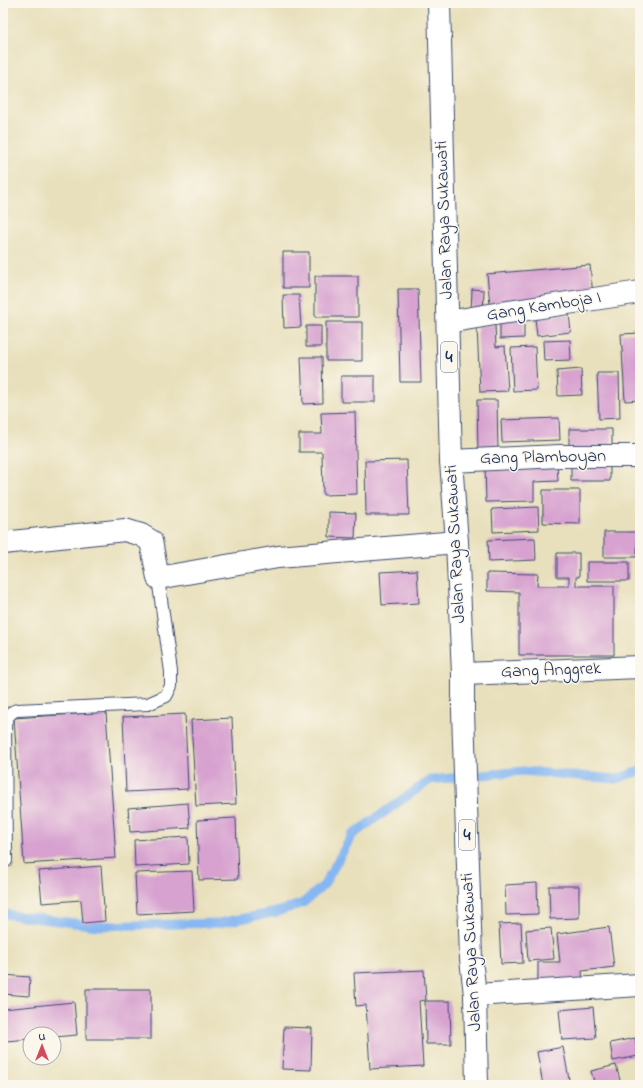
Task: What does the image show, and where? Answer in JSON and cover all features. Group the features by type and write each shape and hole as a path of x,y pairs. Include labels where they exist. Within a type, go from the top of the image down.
{"main road":[{"name":"Jalan Raya Sukawati","path":"439,3 451,461 457,542 463,674 471,959 474,995 477,1085"},
{"name":"Gang Kamboja I","path":"448,322 640,292"},
{"name":"Gang Plamboyan","path":"451,461 560,456 635,456"},
{"path":"3,543 125,530 141,535 151,541 158,578 278,557 457,542"},
{"name":"Gang Anggrek","path":"463,674 640,667"},
{"path":"474,995 640,985"}],"lane":[{"path":"6,861 5,723 9,715 17,710 148,704 166,696 170,686 170,672 158,578"}],"building":[{"path":"283,252 309,252 309,288 283,288"},
{"path":"590,265 593,296 490,305 487,274"},
{"path":"315,276 358,276 358,317 315,317"},
{"path":"398,289 418,289 421,382 400,382"},
{"path":"472,289 484,290 483,313 471,312"},
{"path":"283,295 299,295 301,327 284,328"},
{"path":"569,314 571,332 537,336 535,318"},
{"path":"524,318 524,338 500,339 500,319"},
{"path":"326,322 362,322 362,361 326,361"},
{"path":"495,325 496,347 505,346 508,391 480,392 477,326"},
{"path":"306,326 321,326 321,347 306,347"},
{"path":"640,333 640,400 625,401 621,334"},
{"path":"570,340 571,360 544,361 543,341"},
{"path":"535,347 537,390 513,391 511,348"},
{"path":"301,357 322,357 323,403 303,404"},
{"path":"581,369 582,395 558,396 557,371"},
{"path":"597,373 619,373 620,418 599,419"},
{"path":"341,376 375,376 375,402 341,402"},
{"path":"477,400 497,400 498,452 478,453"},
{"path":"355,412 357,494 323,495 322,452 299,452 299,434 322,434 321,413"},
{"path":"559,418 560,440 502,442 501,420"},
{"path":"569,429 612,429 612,452 569,452"},
{"path":"407,460 409,515 366,515 365,461"},
{"path":"557,463 558,481 534,482 534,501 486,502 485,464"},
{"path":"571,463 610,463 610,481 571,481"},
{"path":"543,490 580,490 580,524 543,523"},
{"path":"538,507 539,530 493,532 492,509"},
{"path":"329,512 356,513 355,538 329,537"},
{"path":"604,532 637,532 637,557 604,557"},
{"path":"535,538 536,560 489,562 488,540"},
{"path":"557,553 579,553 579,577 576,577 576,586 614,586 614,655 519,655 519,592 487,591 487,573 538,574 537,586 569,586 569,577 557,577"},
{"path":"587,562 629,562 629,581 587,581"},
{"path":"417,570 419,603 382,605 380,572"},
{"path":"106,712 116,858 24,864 14,718"},
{"path":"185,714 188,789 126,792 123,717"},
{"path":"232,718 236,804 196,806 191,720"},
{"path":"188,803 190,828 130,832 128,808"},
{"path":"236,818 238,879 199,880 197,820"},
{"path":"188,837 189,864 135,867 134,840"},
{"path":"101,866 105,921 83,923 81,900 42,903 39,871"},
{"path":"192,871 194,911 137,914 135,873"},
{"path":"537,883 538,914 506,915 505,885"},
{"path":"549,886 579,886 579,918 550,919"},
{"path":"521,923 523,963 501,964 499,924"},
{"path":"609,927 614,967 582,971 583,983 538,984 538,962 560,962 557,934"},
{"path":"551,928 554,959 528,961 526,930"},
{"path":"424,970 426,1000 419,1001 423,1066 370,1069 366,1005 356,1006 354,973"},
{"path":"3,975 30,977 29,996 3,994"},
{"path":"86,989 151,989 151,1039 86,1039"},
{"path":"425,1001 450,1001 451,1044 426,1044"},
{"path":"74,1002 77,1035 62,1036 62,1026 22,1026 22,1040 6,1041 3,1009"},
{"path":"593,1007 596,1038 562,1040 559,1010"},
{"path":"284,1027 312,1028 311,1070 282,1069"},
{"path":"635,1038 638,1056 613,1061 610,1043"},
{"path":"563,1047 570,1085 543,1085 537,1052"},
{"path":"616,1065 621,1084 595,1085 591,1071"}],"waterway":[{"path":"3,914 98,926 219,923 277,912 303,903 324,885 352,835 430,780 523,771 615,779 640,771"}]}
